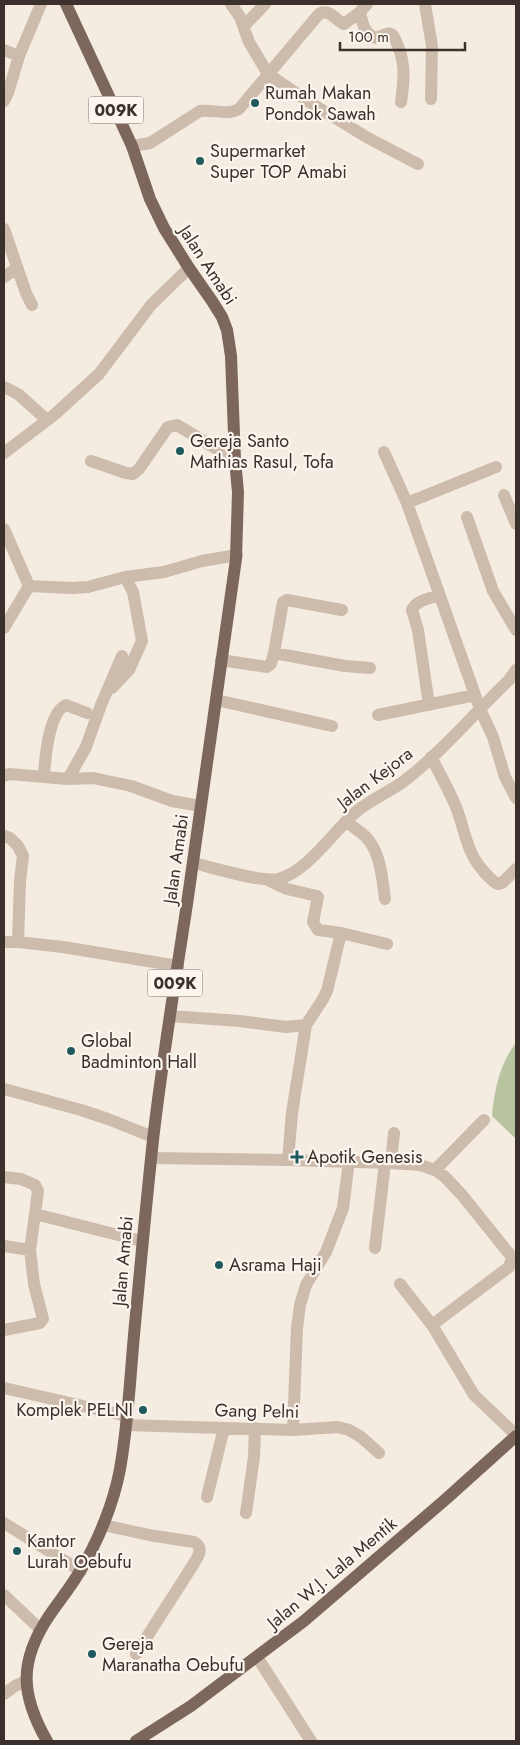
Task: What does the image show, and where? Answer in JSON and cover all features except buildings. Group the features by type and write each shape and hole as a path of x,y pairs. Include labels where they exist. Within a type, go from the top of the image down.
{"main road":[{"name":"Jalan Amabi","path":"43,1738 33,1711 26,1681 26,1663 40,1629 81,1570 103,1525 117,1483 126,1420 151,1158 237,555 238,492 231,356 227,330 222,317 162,224 150,199 132,146 66,4"},
{"name":"Jalan W.J. Lala Mentik","path":"136,1741 191,1706 304,1621 516,1436"},
{"path":"147,1741 292,1635 403,1543 516,1444"}],"street":[{"path":"4,101 19,56 41,4"},
{"path":"231,4 240,17 250,42 268,74 368,138 418,164"},
{"path":"244,26 265,4"},
{"path":"425,4 432,46 431,99"},
{"path":"132,146 150,143 200,111 235,112 319,14 323,12 329,13 344,24 363,8"},
{"path":"363,8 364,27 376,38 388,33 395,38 402,54 401,102"},
{"path":"4,50 19,56"},
{"path":"4,229 32,305"},
{"path":"4,276 17,268"},
{"path":"4,452 47,420 100,374 152,305 189,268"},
{"path":"4,386 18,394 47,420"},
{"path":"91,461 133,474 139,469 168,427 174,425 181,426 235,460"},
{"path":"384,452 407,502 480,709 493,737 505,778 516,798"},
{"path":"407,502 496,467"},
{"path":"504,495 516,524"},
{"path":"467,517 493,591 516,630"},
{"path":"4,529 30,586"},
{"path":"30,586 88,587 125,577 164,572 202,561 237,555"},
{"path":"106,693 129,670 142,641 134,592 125,577"},
{"path":"4,628 30,586"},
{"path":"429,705 418,630 412,610 419,602 439,596"},
{"path":"221,660 267,667 271,664 283,602 287,600 342,610"},
{"path":"274,654 350,667 370,668"},
{"path":"68,779 86,747 122,656"},
{"name":"Jalan Kejora","path":"270,880 277,880 294,872 358,810 388,793 432,758 480,709 514,679"},
{"path":"378,715 475,695"},
{"path":"216,700 332,726"},
{"path":"44,776 53,722 60,708 66,705 88,713"},
{"path":"432,758 455,806 473,858 478,866 493,882 498,884 516,869"},
{"path":"4,776 9,774 68,779 93,778 131,786 172,801 201,806"},
{"path":"346,821 366,838 374,850 381,867 386,899"},
{"path":"4,836 10,838 18,846 23,856 20,881 18,942"},
{"path":"193,863 270,880 287,889 317,896 313,922 316,929 387,944"},
{"path":"288,1160 292,1113 306,1025 327,990 341,933"},
{"path":"4,942 63,947 178,966"},
{"path":"170,1016 286,1026 306,1025"},
{"path":"4,1089 108,1118 154,1137"},
{"path":"435,1170 484,1120"},
{"path":"375,1248 394,1133"},
{"path":"151,1158 349,1161 420,1165 435,1170 444,1176 475,1210 511,1256 511,1261 509,1267 432,1325"},
{"path":"293,1430 297,1328 300,1305 306,1285 326,1252 344,1208 349,1161"},
{"path":"4,1177 35,1185 38,1191 30,1250 34,1284 43,1319 40,1322 4,1330"},
{"path":"35,1214 142,1241"},
{"path":"4,1246 30,1250"},
{"path":"400,1284 432,1325 474,1395 516,1436"},
{"name":"Gang Pelni","path":"4,1388 126,1420 224,1428 293,1430 338,1427 349,1430 360,1437 379,1454"},
{"path":"207,1497 224,1428"},
{"path":"246,1513 256,1443 255,1428"},
{"path":"4,1523 81,1570"},
{"path":"103,1525 194,1542 200,1547 191,1568 136,1654"},
{"path":"4,1595 40,1629"},
{"path":"259,1660 311,1741"},
{"path":"4,1694 26,1681"}],"green space":[{"path":"516,1043 516,1139 492,1116 494,1097 502,1068"}],"place":[{"name":"Rumah Makan Pondok Sawah","path":"255,103"},
{"name":"Supermarket Super TOP Amabi","path":"200,161"},
{"name":"Gereja Santo Mathias Rasul, Tofa","path":"180,451"},
{"name":"Global Badminton Hall","path":"71,1051"},
{"name":"Apotik Genesis","path":"297,1157"},
{"name":"Asrama Haji","path":"219,1265"},
{"name":"Komplek PELNI","path":"143,1410"},
{"name":"Kantor Lurah Oebufu","path":"17,1551"},
{"name":"Gereja Maranatha Oebufu","path":"92,1654"}]}
